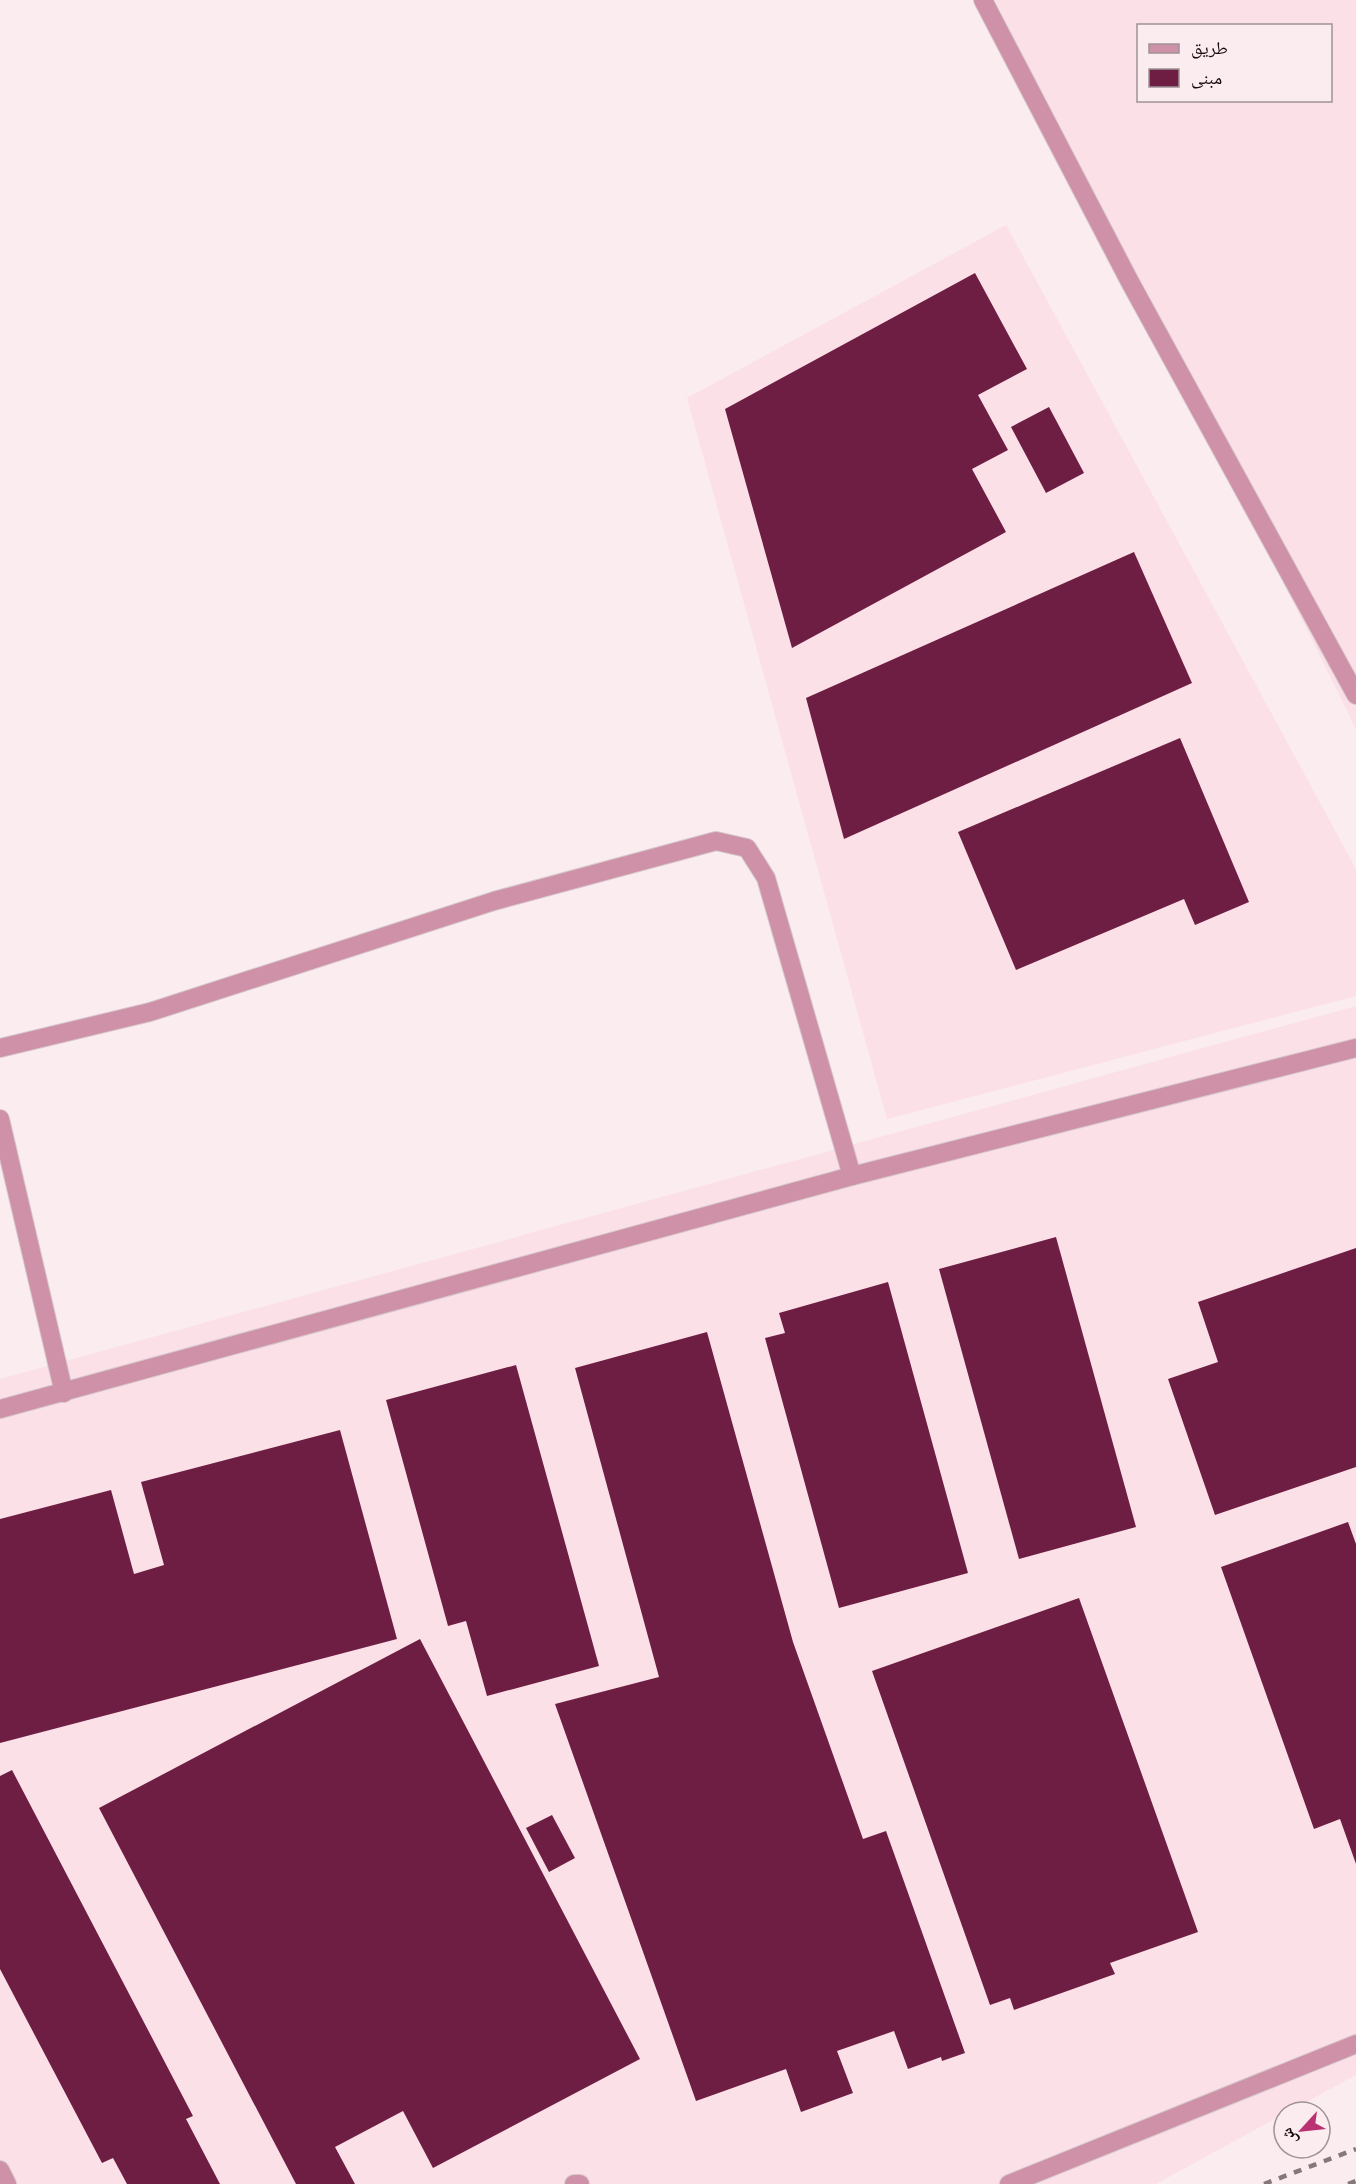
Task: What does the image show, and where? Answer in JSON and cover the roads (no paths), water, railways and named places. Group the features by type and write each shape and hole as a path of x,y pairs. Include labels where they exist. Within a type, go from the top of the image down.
{"street":[{"path":"983,0 1130,282 1356,695"},
{"path":"0,1048 150,1012 494,901 716,842 747,848 766,878 852,1176"},
{"path":"0,1409 852,1176 1356,1048"},
{"path":"0,1119 64,1393"},
{"path":"1009,2184 1356,2044"},
{"path":"0,2170 7,2184"},
{"path":"574,2184 580,2184"}],"railway":[{"path":"1264,2184 1356,2149"},
{"path":"1348,2184 1356,2181"}]}
